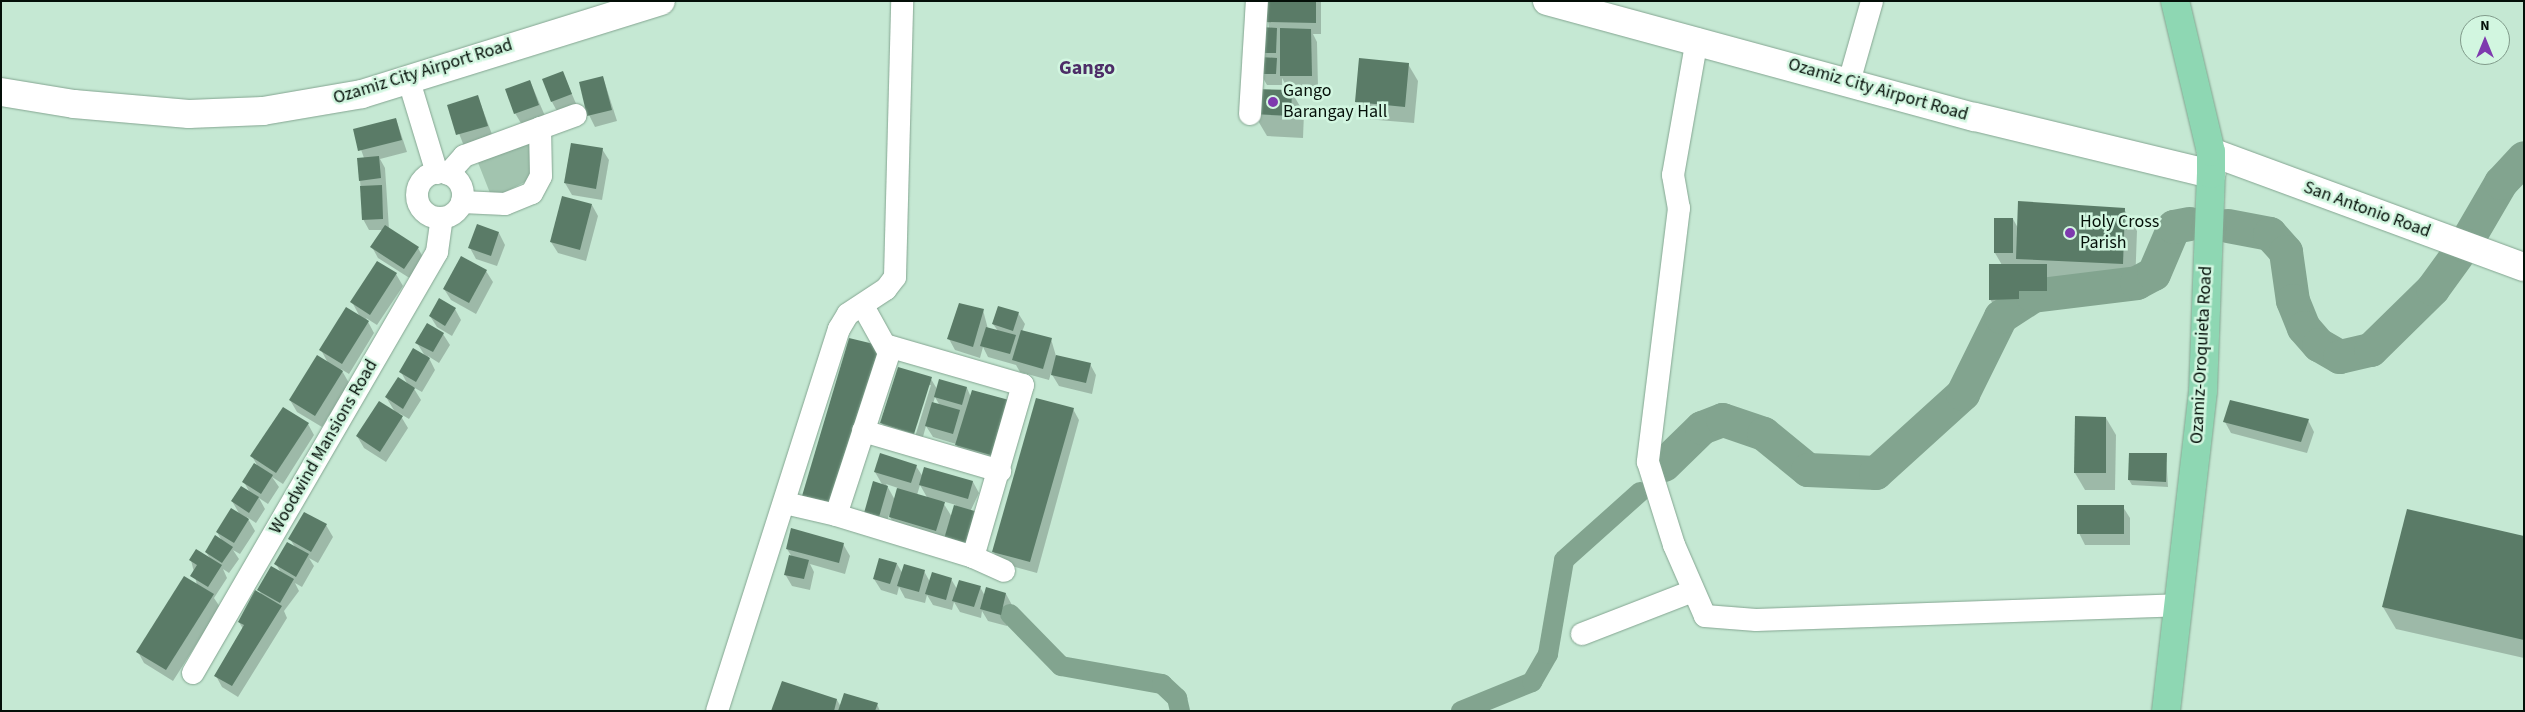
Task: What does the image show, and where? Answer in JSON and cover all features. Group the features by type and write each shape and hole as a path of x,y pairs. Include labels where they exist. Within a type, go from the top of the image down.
{"main road":[{"name":"Ozamiz City Airport Road","path":"1,92 74,104 189,114 317,103 408,81 584,22 661,1"},
{"name":"Ozamiz City Airport Road","path":"1547,1 1849,82 2211,163"},
{"name":"Ozamiz-Oroquieta Road","path":"2166,711 2203,391 2211,163 2175,1"},
{"name":"San Antonio Road","path":"2211,163 2524,267"}],"street":[{"path":"717,711 785,504 839,329 848,314 863,306 896,277 902,1"},
{"path":"1250,114 1257,1"},
{"path":"1849,82 1872,1"},
{"path":"1696,40 1673,175 1679,208 1648,462 1693,592 1705,616 1712,619 2178,605"},
{"path":"408,81 443,174 460,186 462,202 454,213 442,218 424,212 417,194 425,178 443,174 464,156 576,115"},
{"path":"462,202 505,204 532,193 541,176 540,128"},
{"name":"Woodwind Mansions Road","path":"193,673 437,252 442,218"},
{"path":"863,306 888,346 1023,385 1000,472 973,557"},
{"path":"836,515 888,346"},
{"path":"863,431 1000,472"},
{"path":"785,504 836,515 973,557 1004,570"},
{"path":"1582,634 1693,592"}],"green space":[{"path":"519,143 532,144 529,180 501,194 490,193 477,160"}],"building":[{"path":"1265,1 1316,1 1316,23 1264,22"},
{"path":"1263,27 1277,28 1276,53 1261,53"},
{"path":"1280,28 1311,29 1312,76 1280,76"},
{"path":"1260,57 1277,58 1276,74 1259,74"},
{"path":"1359,58 1409,63 1405,107 1355,102"},
{"path":"563,71 572,94 551,102 542,79"},
{"path":"603,76 612,110 587,116 579,82"},
{"path":"530,80 539,105 514,114 505,89"},
{"name":"Gango Barangay Hall","path":"1256,89 1292,90 1291,116 1253,114"},
{"path":"478,95 488,126 456,135 447,105"},
{"path":"396,118 402,140 358,151 353,129"},
{"path":"571,143 603,148 596,189 564,183"},
{"path":"379,156 381,178 359,181 357,158"},
{"path":"382,185 383,219 362,220 360,186"},
{"path":"562,196 592,204 580,250 550,242"},
{"name":"Holy Cross Parish","path":"2018,201 2125,208 2123,264 2016,259"},
{"path":"1994,218 2013,218 2013,253 1994,253"},
{"path":"477,224 499,232 491,256 468,248"},
{"path":"385,225 419,247 404,269 370,247"},
{"path":"461,256 487,270 469,303 443,289"},
{"path":"377,261 397,273 370,315 350,302"},
{"path":"1989,264 2047,264 2047,291 2019,291 2019,299 1989,300"},
{"path":"439,298 456,308 445,326 429,316"},
{"path":"959,303 984,309 973,347 947,339"},
{"path":"998,306 1019,312 1013,331 992,324"},
{"path":"346,307 369,321 342,364 319,350"},
{"path":"427,323 444,333 433,352 415,343"},
{"path":"986,327 1016,335 1010,354 980,346"},
{"path":"1021,330 1052,338 1043,369 1012,360"},
{"path":"849,338 882,346 833,505 802,496"},
{"path":"413,348 430,358 416,382 399,372"},
{"path":"317,355 343,371 315,416 289,400"},
{"path":"1056,355 1091,363 1086,383 1051,375"},
{"path":"898,367 932,377 914,434 880,423"},
{"path":"398,377 415,388 403,409 385,397"},
{"path":"939,379 967,387 962,405 934,397"},
{"path":"972,390 1009,400 994,456 955,445"},
{"path":"1036,398 1074,408 1030,562 992,552"},
{"path":"2230,400 2309,419 2301,442 2223,422"},
{"path":"379,401 403,416 380,452 356,436"},
{"path":"932,402 960,410 953,434 925,426"},
{"path":"283,407 309,423 276,473 250,456"},
{"path":"2075,416 2106,417 2106,473 2074,473"},
{"path":"880,453 917,465 911,483 874,472"},
{"path":"2129,453 2167,453 2166,482 2128,480"},
{"path":"254,463 273,475 261,494 242,482"},
{"path":"924,467 973,481 968,499 919,485"},
{"path":"873,481 888,486 879,517 864,513"},
{"path":"241,486 259,497 249,513 231,501"},
{"path":"897,488 945,502 936,531 889,517"},
{"path":"954,505 978,512 968,545 944,539"},
{"path":"2077,505 2124,505 2124,534 2077,534"},
{"path":"231,508 249,519 234,543 216,532"},
{"path":"2407,509 2524,536 2524,640 2382,607"},
{"path":"304,512 327,524 311,552 288,539"},
{"path":"791,528 844,543 839,563 786,549"},
{"path":"215,535 233,547 222,563 205,552"},
{"path":"287,542 309,554 296,577 274,564"},
{"path":"196,549 222,565 208,587 190,576 197,565 189,560"},
{"path":"789,555 809,560 804,579 784,575"},
{"path":"879,558 897,563 890,584 873,579"},
{"path":"904,564 925,570 919,592 897,586"},
{"path":"271,566 294,579 280,603 257,590"},
{"path":"932,572 952,578 946,600 925,594"},
{"path":"184,576 214,594 166,670 136,652"},
{"path":"959,580 981,586 974,607 952,601"},
{"path":"986,587 1006,593 1001,615 980,609"},
{"path":"255,590 282,606 232,686 214,676 244,625 238,622"},
{"path":"782,681 837,699 834,711 771,711"},
{"path":"844,693 878,703 875,711 838,711"}],"waterway":[{"path":"2469,238 2501,183 2524,158"},
{"path":"1664,465 1702,428 1723,420 1764,434 1808,470 1876,473 1963,394 2001,317 2033,296 2137,283 2154,274 2174,227 2190,224"},
{"path":"2228,226 2270,234 2286,252 2293,301 2304,328 2319,345 2340,357 2371,350 2433,289 2457,256"},
{"path":"1461,711 1532,682 1548,654 1564,560 1640,492"},
{"path":"1010,614 1061,666 1162,684 1177,698 1180,711"}],"place":[{"name":"Gango Barangay Hall","path":"1273,102"},
{"name":"Holy Cross Parish","path":"2070,233"}],"district":[{"name":"Gango","path":"1087,68"}]}
